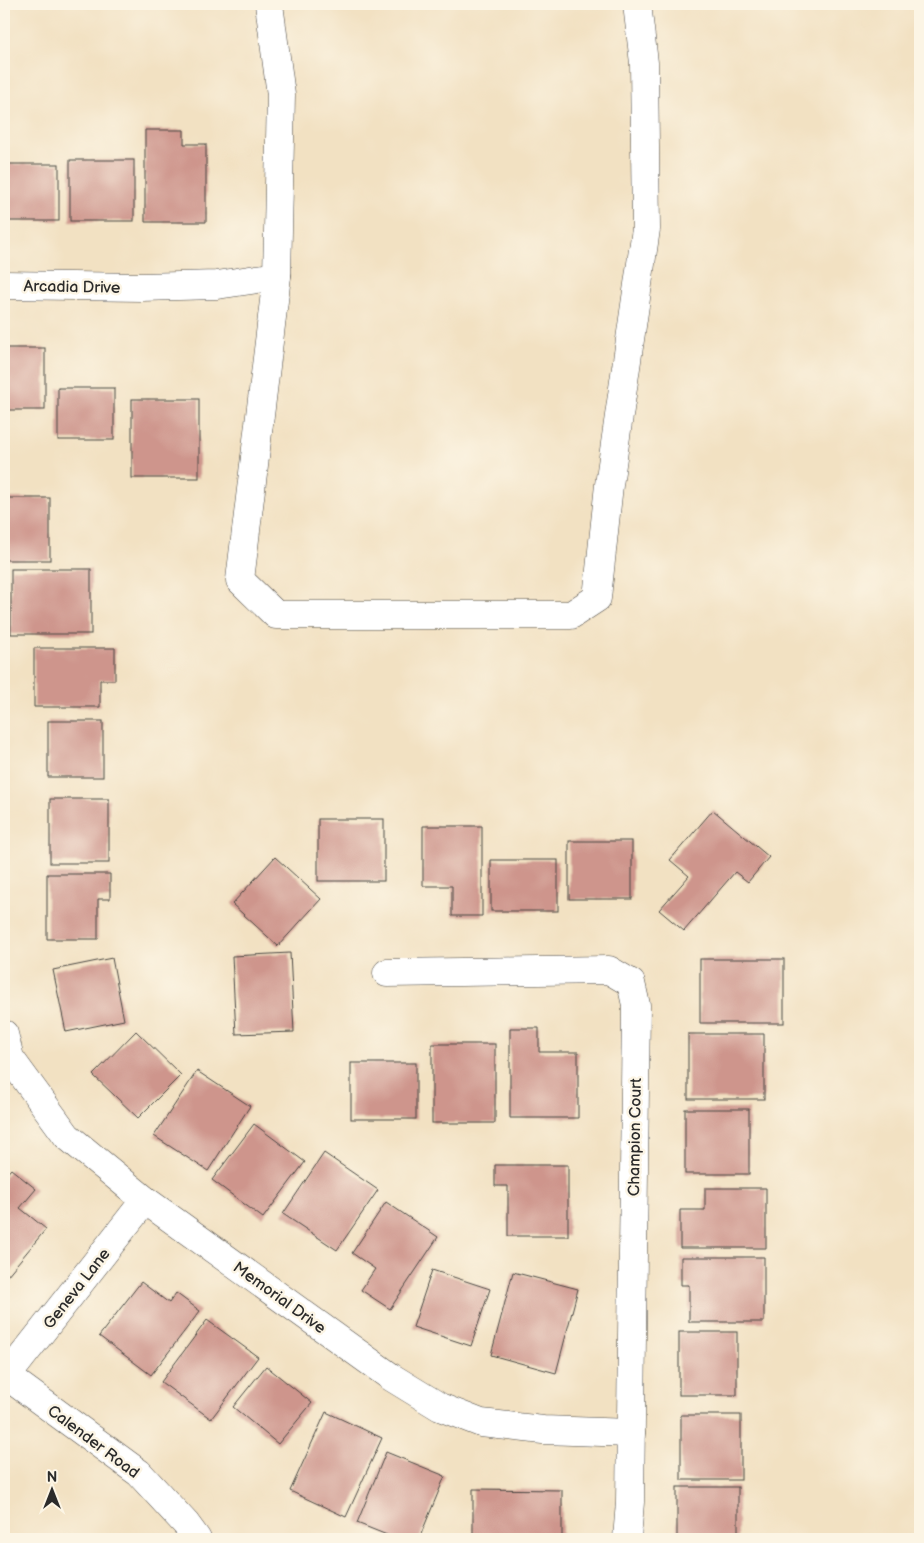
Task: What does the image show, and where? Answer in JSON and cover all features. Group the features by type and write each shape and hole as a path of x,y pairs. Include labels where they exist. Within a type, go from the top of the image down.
{"street":[{"path":"268,4 281,95 276,276 240,580 276,616 571,615 597,598 609,485 646,229 644,63 637,4"},
{"name":"Arcadia Drive","path":"4,285 141,287 217,285 276,276"},
{"name":"Champion Court","path":"387,973 609,970 630,983 636,1005 630,1502 627,1539"},
{"name":"Memorial Drive","path":"4,1034 10,1058 67,1136 144,1200 391,1377 440,1408 481,1423 543,1430 630,1433"},
{"name":"Geneva Lane","path":"5,1375 144,1200"},
{"name":"Calender Road","path":"5,1375 139,1473 186,1524 197,1539"}],"building":[{"path":"145,130 184,130 184,144 206,144 206,222 145,222"},
{"path":"70,160 134,160 134,221 70,221"},
{"path":"4,164 59,164 59,221 4,221"},
{"path":"4,348 45,348 45,410 4,410"},
{"path":"58,388 114,388 114,440 58,440"},
{"path":"132,399 199,399 199,478 132,478"},
{"path":"4,498 50,498 50,560 4,560"},
{"path":"11,569 91,569 91,634 11,634"},
{"path":"34,648 115,648 115,680 100,680 100,707 34,707"},
{"path":"48,721 103,721 103,777 48,777"},
{"path":"50,799 109,799 109,863 50,863"},
{"path":"713,810 769,857 748,882 735,872 684,931 659,910 689,876 670,860"},
{"path":"318,819 384,819 384,881 318,881"},
{"path":"423,826 482,826 482,916 452,916 452,886 423,886"},
{"path":"569,841 632,841 632,899 569,899"},
{"path":"275,857 321,899 278,946 232,904"},
{"path":"491,860 558,860 558,911 491,911"},
{"path":"47,874 110,874 110,899 98,899 98,939 47,939"},
{"path":"290,953 294,1032 236,1034 232,956"},
{"path":"112,958 124,1020 66,1032 53,970"},
{"path":"700,959 784,959 784,1023 700,1023"},
{"path":"510,1028 539,1028 539,1052 578,1052 578,1118 510,1118"},
{"path":"136,1031 181,1075 138,1118 93,1075"},
{"path":"688,1034 764,1034 764,1099 688,1099"},
{"path":"432,1044 495,1044 495,1123 432,1123"},
{"path":"351,1063 416,1063 416,1119 351,1119"},
{"path":"197,1071 250,1106 208,1171 154,1136"},
{"path":"685,1109 749,1109 749,1174 685,1174"},
{"path":"254,1124 305,1162 263,1218 212,1180"},
{"path":"324,1153 378,1190 337,1250 283,1214"},
{"path":"495,1165 568,1165 568,1236 508,1236 508,1186 495,1186"},
{"path":"11,1169 36,1189 20,1208 46,1229 7,1276 4,1274 4,1177"},
{"path":"705,1188 766,1188 766,1248 680,1248 680,1210 705,1210"},
{"path":"386,1202 438,1237 390,1309 361,1290 375,1269 352,1253"},
{"path":"681,1257 764,1257 764,1322 689,1322 689,1285 681,1285"},
{"path":"432,1270 490,1289 471,1346 413,1327"},
{"path":"513,1272 578,1289 556,1373 491,1355"},
{"path":"141,1282 169,1303 176,1293 200,1311 151,1375 99,1336"},
{"path":"207,1320 258,1357 211,1419 161,1382"},
{"path":"679,1332 737,1332 737,1395 679,1395"},
{"path":"266,1366 312,1403 278,1444 233,1407"},
{"path":"326,1412 382,1438 346,1517 290,1491"},
{"path":"681,1415 741,1415 741,1480 681,1480"},
{"path":"386,1452 445,1476 419,1539 397,1539 357,1523"},
{"path":"677,1487 738,1487 738,1539 677,1539"},
{"path":"473,1489 562,1490 562,1539 473,1539"}]}
